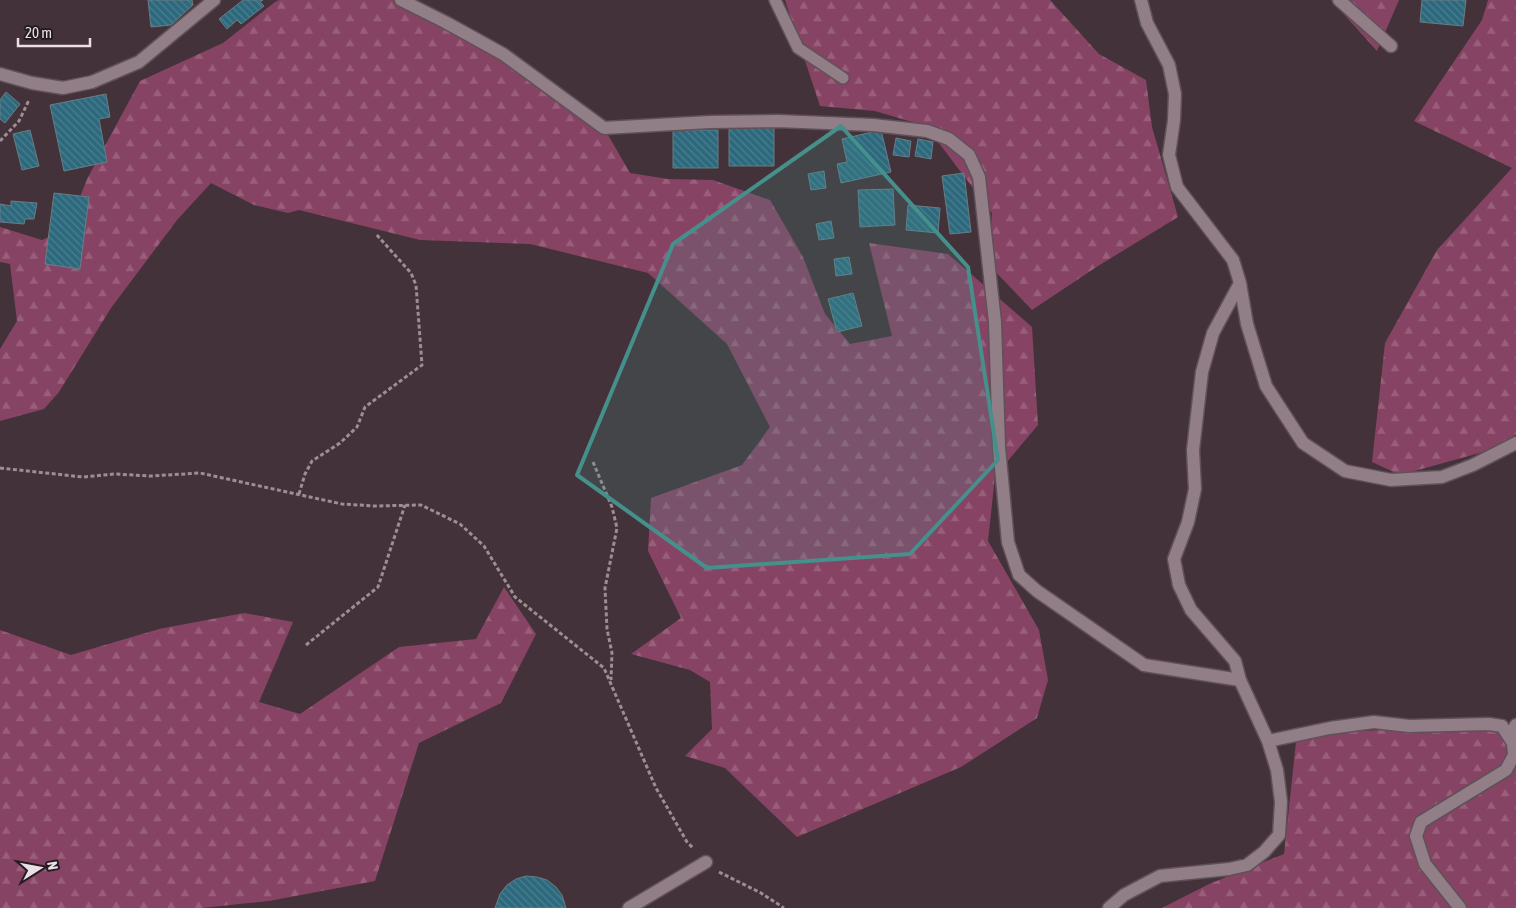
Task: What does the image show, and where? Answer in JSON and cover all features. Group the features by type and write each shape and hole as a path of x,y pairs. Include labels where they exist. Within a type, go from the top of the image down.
{"street":[{"path":"0,74 38,84 63,88 92,82 139,62 214,0"},
{"path":"401,0 447,22 503,54 604,128 710,122 778,121 873,125 927,131 950,140 969,156 979,177 995,322 999,447 1008,542 1018,575 1037,591 1144,665 1240,680"},
{"path":"1141,0 1147,23 1169,65 1175,94 1174,120 1169,155 1178,186 1233,260 1240,282 1247,324 1266,386 1303,443 1345,471 1391,480 1442,477 1473,465 1516,443"},
{"path":"1339,0 1391,46"},
{"path":"1109,908 1124,896 1160,876 1229,869 1246,865 1264,852 1278,834 1281,802 1277,770 1268,741 1240,680 1235,660 1191,610 1179,585 1174,559 1188,522 1195,489 1193,450 1202,372 1213,333 1240,282"},
{"path":"1268,741 1330,728 1374,722 1409,726 1488,724 1502,726 1514,743 1514,755 1506,770 1421,822 1416,836 1425,864 1460,908"},
{"path":"1509,737 1516,725"},
{"path":"629,908 706,862"}],"lane":[{"path":"775,0 798,48 843,78"}],"path":[{"path":"0,141 19,121 38,84"},
{"path":"299,494 305,474 312,461 340,443 357,427 365,407 422,365 416,285 410,273 376,234"},
{"path":"593,462 612,507 617,528 606,588 607,629 612,653 611,681"},
{"path":"0,468 82,477 115,474 151,476 200,473 342,504 421,504 460,524 484,546 515,597 604,668 656,788 686,842 713,869 784,908"},
{"path":"306,645 378,587 406,505"}],"highlighted area":[{"path":"841,126 968,267 998,460 910,554 707,568 577,475 673,244"}],"green space":[{"path":"279,0 394,0 430,15 513,64 604,128 630,173 668,179 713,180 770,200 803,257 825,314 850,344 892,336 869,243 948,254 1032,327 1038,425 995,476 988,541 1039,630 1048,680 1037,718 961,767 797,837 725,768 685,756 712,729 710,682 690,670 631,654 681,618 648,551 651,498 742,465 770,427 727,344 648,273 530,244 420,240 299,210 288,213 254,205 211,183 177,220 111,308 59,392 44,409 0,421 0,349 17,321 10,264 0,262 0,227 42,240 68,228 87,179 140,81 223,43"},
{"path":"785,0 1050,0 1099,54 1146,80 1152,127 1178,217 1098,266 1032,310 988,264 992,213 926,126 875,111 820,106"},
{"path":"1331,0 1399,0 1377,51"},
{"path":"1488,0 1516,0 1516,435 1483,452 1400,475 1372,462 1385,343 1437,250 1512,168 1414,121 1482,20"},
{"path":"504,587 536,634 501,703 419,743 375,881 269,901 202,908 0,908 0,630 71,655 159,629 244,613 293,622 259,702 300,714 399,647 476,639"},
{"path":"1516,722 1516,908 1162,908 1209,884 1284,854 1297,733 1502,726"}],"building":[{"path":"148,0 192,0 193,5 171,25 151,27"},
{"path":"243,0 263,0 260,2 264,6 241,24 237,20 227,29 219,19"},
{"path":"1422,0 1466,0 1463,26 1420,22"},
{"path":"6,92 20,104 5,123 0,119 0,100"},
{"path":"106,94 110,117 99,119 107,162 64,171 50,105"},
{"path":"729,127 774,128 774,166 729,166"},
{"path":"30,130 39,166 22,170 13,134"},
{"path":"673,130 718,130 718,168 673,168"},
{"path":"881,130 891,172 841,183 837,164 847,162 842,139"},
{"path":"896,138 911,141 909,157 893,155"},
{"path":"918,139 933,142 931,159 915,156"},
{"path":"824,171 826,188 811,190 808,174"},
{"path":"964,173 971,232 950,234 942,176"},
{"path":"893,189 895,225 860,227 858,190"},
{"path":"54,193 89,197 80,269 45,264"},
{"path":"11,201 37,203 34,219 25,219 24,224 0,222 0,204 11,206"},
{"path":"908,205 940,208 938,233 906,230"},
{"path":"831,221 834,238 819,240 816,224"},
{"path":"849,257 852,274 836,276 834,259"},
{"path":"853,293 862,326 837,332 828,299"},
{"path":"526,876 547,880 556,887 562,895 566,908 495,908 500,894 507,885 516,879"}]}
